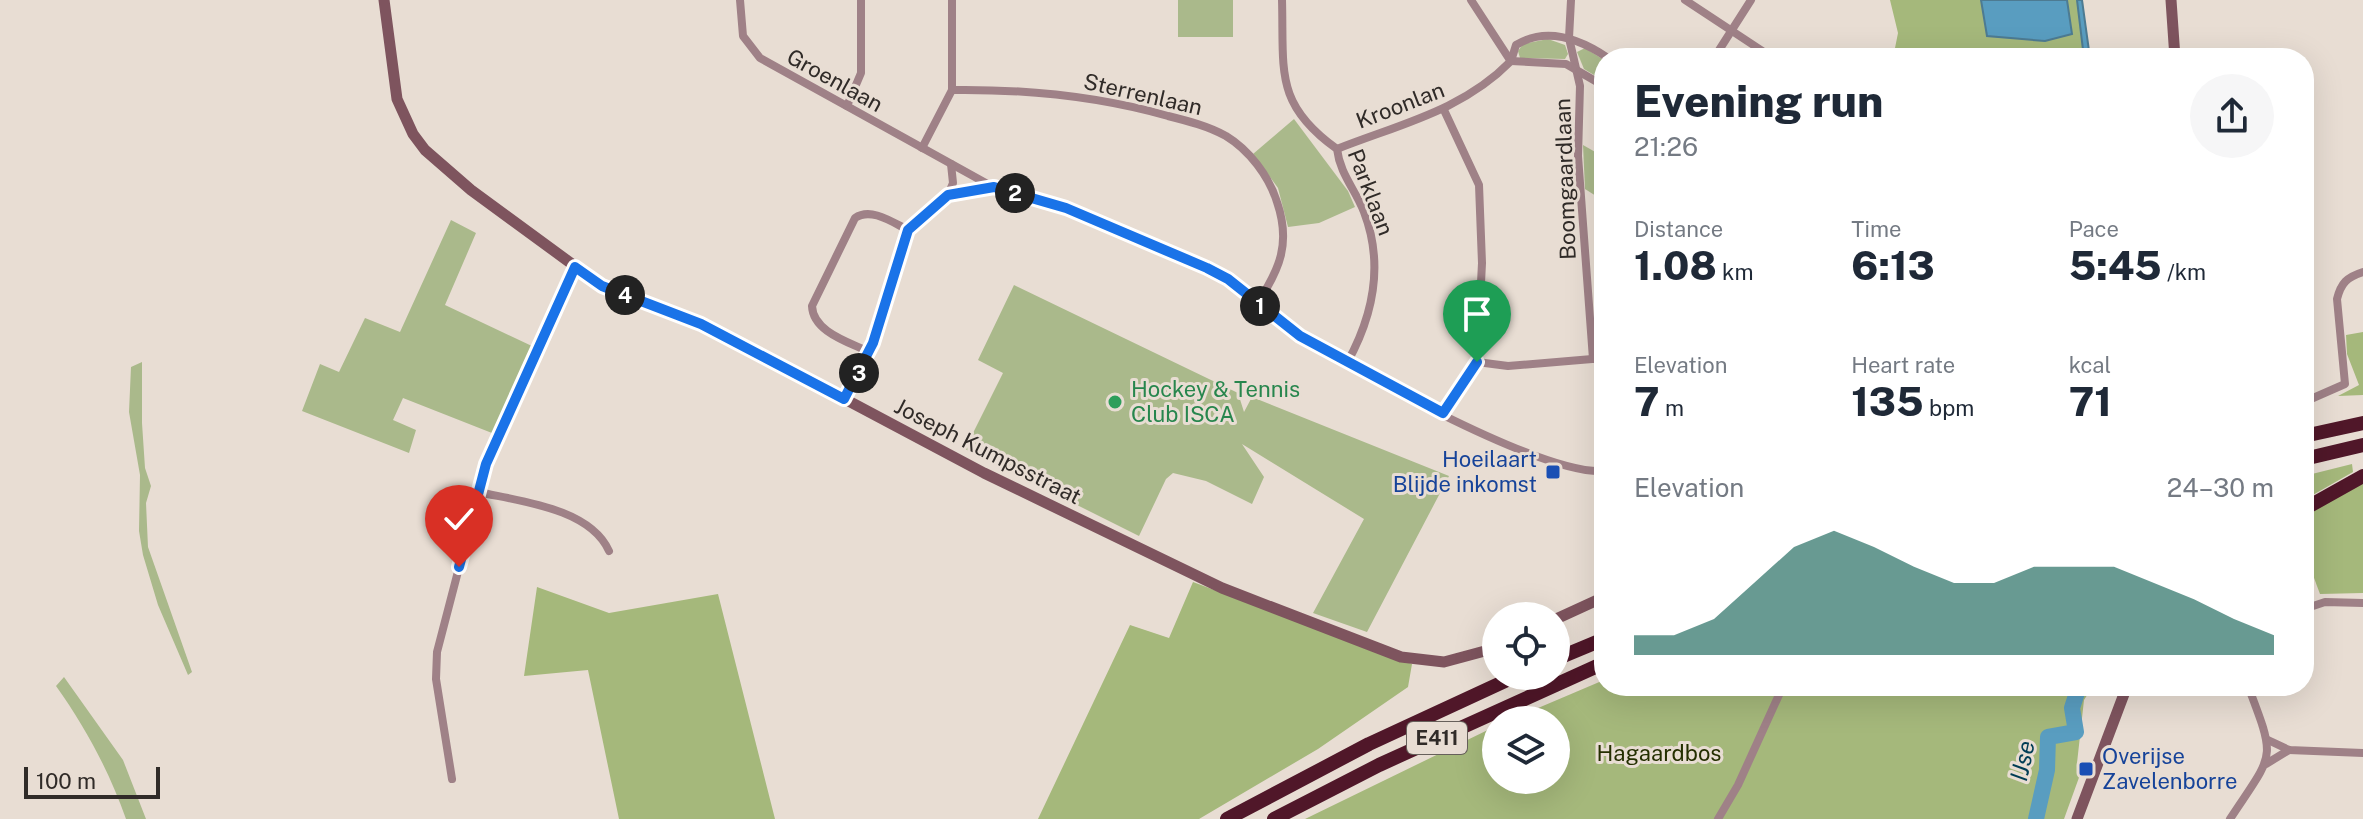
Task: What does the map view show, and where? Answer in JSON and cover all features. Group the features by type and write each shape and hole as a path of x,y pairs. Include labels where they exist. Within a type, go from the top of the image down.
{"highway":[{"path":"2314,434 2363,423"},
{"path":"2314,457 2363,445"},
{"path":"2314,503 2363,476"},
{"path":"1570,653 1594,643"},
{"name":"E411","path":"1274,819 1422,744 1594,667"},
{"name":"E411","path":"1227,819 1369,744 1486,690"}],"street":[{"name":"Joseph Kumpsstraat","path":"384,0 397,99 413,134 440,167 602,286 715,331 984,473 1180,570 1385,652 1419,661 1444,662 1482,652"},
{"name":"Groenlaan","path":"740,0 740,21 749,48 774,67 994,187"},
{"path":"847,106 861,73 861,0"},
{"path":"922,148 952,90 952,0"},
{"name":"Parklaan","path":"1282,0 1286,90 1302,119 1337,149 1339,168 1363,210 1374,254 1375,278 1367,323 1347,363"},
{"path":"1471,0 1511,61 1557,62 1594,80"},
{"name":"Boomgaardlaan","path":"1571,0 1569,38 1578,70 1578,156 1593,359"},
{"path":"1685,0 1758,48"},
{"path":"1721,48 1751,0"},
{"path":"2171,0 2174,48"},
{"name":"Kroonlan","path":"1337,149 1444,110 1488,84 1511,61 1511,51 1523,40 1541,36 1569,38"},
{"path":"1569,38 1594,51"},
{"name":"Sterrenlaan","path":"952,90 1037,91 1083,97 1144,109 1206,127 1227,137 1267,176 1283,220 1282,260 1257,304"},
{"path":"1443,413 1477,362 1482,299 1481,205 1472,164 1444,110"},
{"path":"844,399 869,352 908,230 948,195 953,183 951,164"},
{"path":"948,195 994,187 1066,208 1194,262 1228,279 1277,321 1347,363 1443,413 1542,460 1569,468 1594,470"},
{"path":"869,352 821,327 813,316 812,306 855,218 871,213 908,230"},
{"path":"452,779 435,666 478,492 517,390 575,267"},
{"path":"2314,398 2345,384 2337,299 2340,287 2347,278 2363,272"},
{"path":"1477,362 1508,366 1593,359"},
{"path":"478,492 587,524 603,538 609,551"},
{"path":"1570,613 1594,602"},
{"path":"2314,606 2325,602 2363,603"},
{"path":"1718,819 1738,785 1778,696"},
{"path":"2077,819 2123,696"},
{"path":"2252,696 2268,740 2266,764"},
{"path":"2268,740 2289,750 2363,753"},
{"path":"2230,819 2266,764 2289,750"}],"green space":[{"path":"1178,0 1233,0 1233,37 1178,37"},
{"path":"1890,0 1981,0 1987,36 2071,34 2067,0 2083,0 2084,48 1895,48 1898,33"},
{"path":"1548,39 1565,45 1568,54 1565,59 1520,58 1518,51 1523,44"},
{"path":"1585,48 1594,54 1594,75 1584,69 1577,52"},
{"path":"1294,119 1348,191 1355,207 1319,223 1288,227 1278,188 1253,154"},
{"path":"1583,145 1594,151 1594,195 1585,189"},
{"path":"451,220 476,233 445,305 534,347 497,435 403,398 393,420 416,430 409,453 302,411 320,364 339,372 365,318 400,332"},
{"name":"Hockey & Tennis Club ISCA","path":"1014,285 1238,393 1244,412 1252,397 1449,476 1367,632 1313,613 1364,519 1242,444 1264,477 1252,504 1206,481 1173,473 1166,479 1139,536 965,449 1003,373 978,360"},
{"path":"2363,332 2363,395 2338,396 2359,385 2347,354 2346,335"},
{"path":"142,362 145,468 151,486 146,503 148,547 192,672 188,675 158,605 139,531 140,475 129,412 131,367"},
{"path":"2352,464 2353,472 2314,494 2314,474"},
{"path":"2363,483 2363,593 2320,594 2314,578 2314,510"},
{"path":"1193,582 1412,664 1408,687 1318,749 1199,819 1038,819 1130,625 1169,638"},
{"path":"537,587 609,613 718,594 775,819 619,819 588,670 524,676"},
{"path":"64,677 123,760 146,819 126,819 96,750 56,686"},
{"name":"Hagaardbos","path":"1594,684 1594,696 2087,696 2077,763 2081,772 2064,819 1305,819 1482,733 1482,794 1570,794 1570,706 1543,706"}],"water":[{"path":"1981,0 2067,0 2072,34 2045,41 1987,36"},
{"path":"2077,0 2082,0 2089,48 2083,48"}],"waterway":[{"name":"IJse","path":"2036,819 2047,770 2048,737 2076,732 2072,708 2076,696"}],"place":[{"name":"Hockey & Tennis Club ISCA","path":"1115,402"},
{"name":"Hoeilaart Blijde inkomst","path":"1553,472"},
{"name":"Overijse Zavelenborre","path":"2086,769"}],"route":[{"path":"459,567 486,464 575,267 602,286 701,324 844,399 873,343 908,230 948,195 994,187 1066,208 1207,268 1228,279 1277,321 1300,336 1443,413 1477,362"}]}
